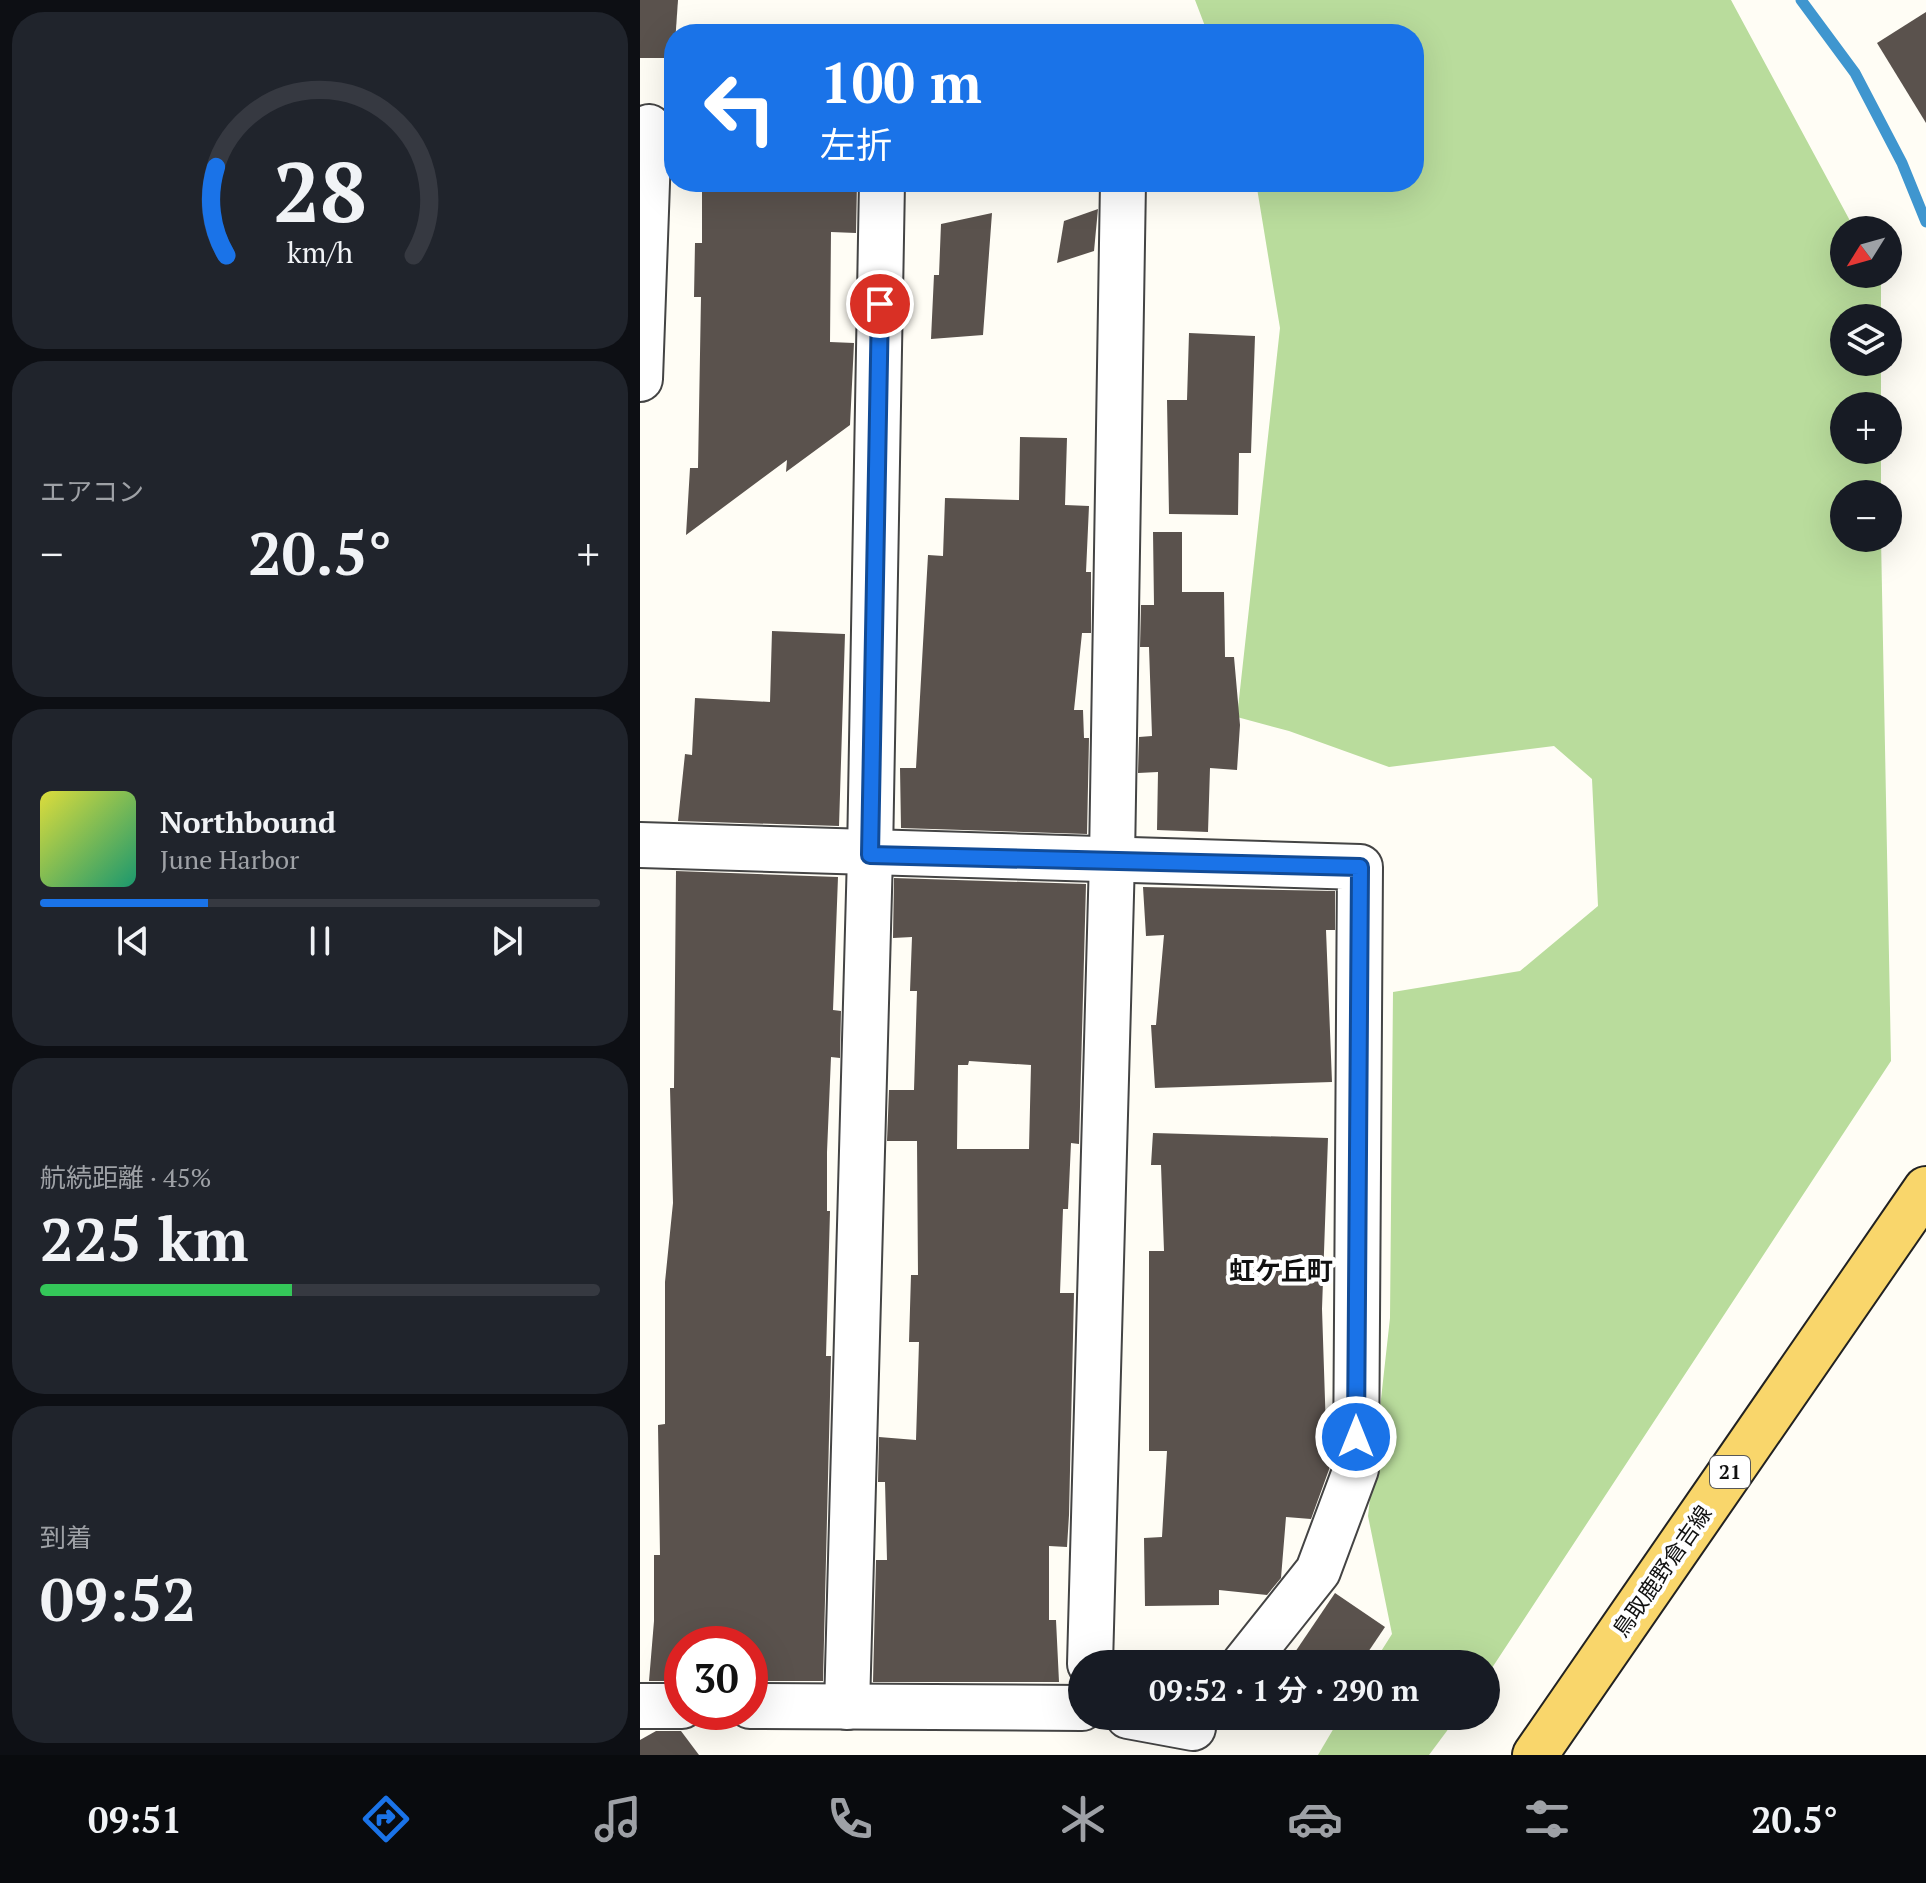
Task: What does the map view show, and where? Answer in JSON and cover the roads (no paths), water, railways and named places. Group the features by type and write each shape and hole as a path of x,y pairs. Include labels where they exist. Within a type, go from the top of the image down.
{"main road":[{"name":"鳥取鹿野倉吉線","path":"1535,1755 1926,1189"}],"street":[{"path":"640,379 654,127"},
{"path":"847,1707 870,855 882,192"},
{"path":"1090,1650 1112,859 1123,192"},
{"path":"640,845 870,855 1360,867 1356,1469 1318,1571 1255,1650"},
{"path":"640,1706 664,1706"},
{"path":"768,1706 1068,1708"}],"waterway":[{"path":"1801,0 1855,73 1902,163 1926,222"}],"district":[{"name":"虹ケ丘町","path":"1281,1271"}]}
